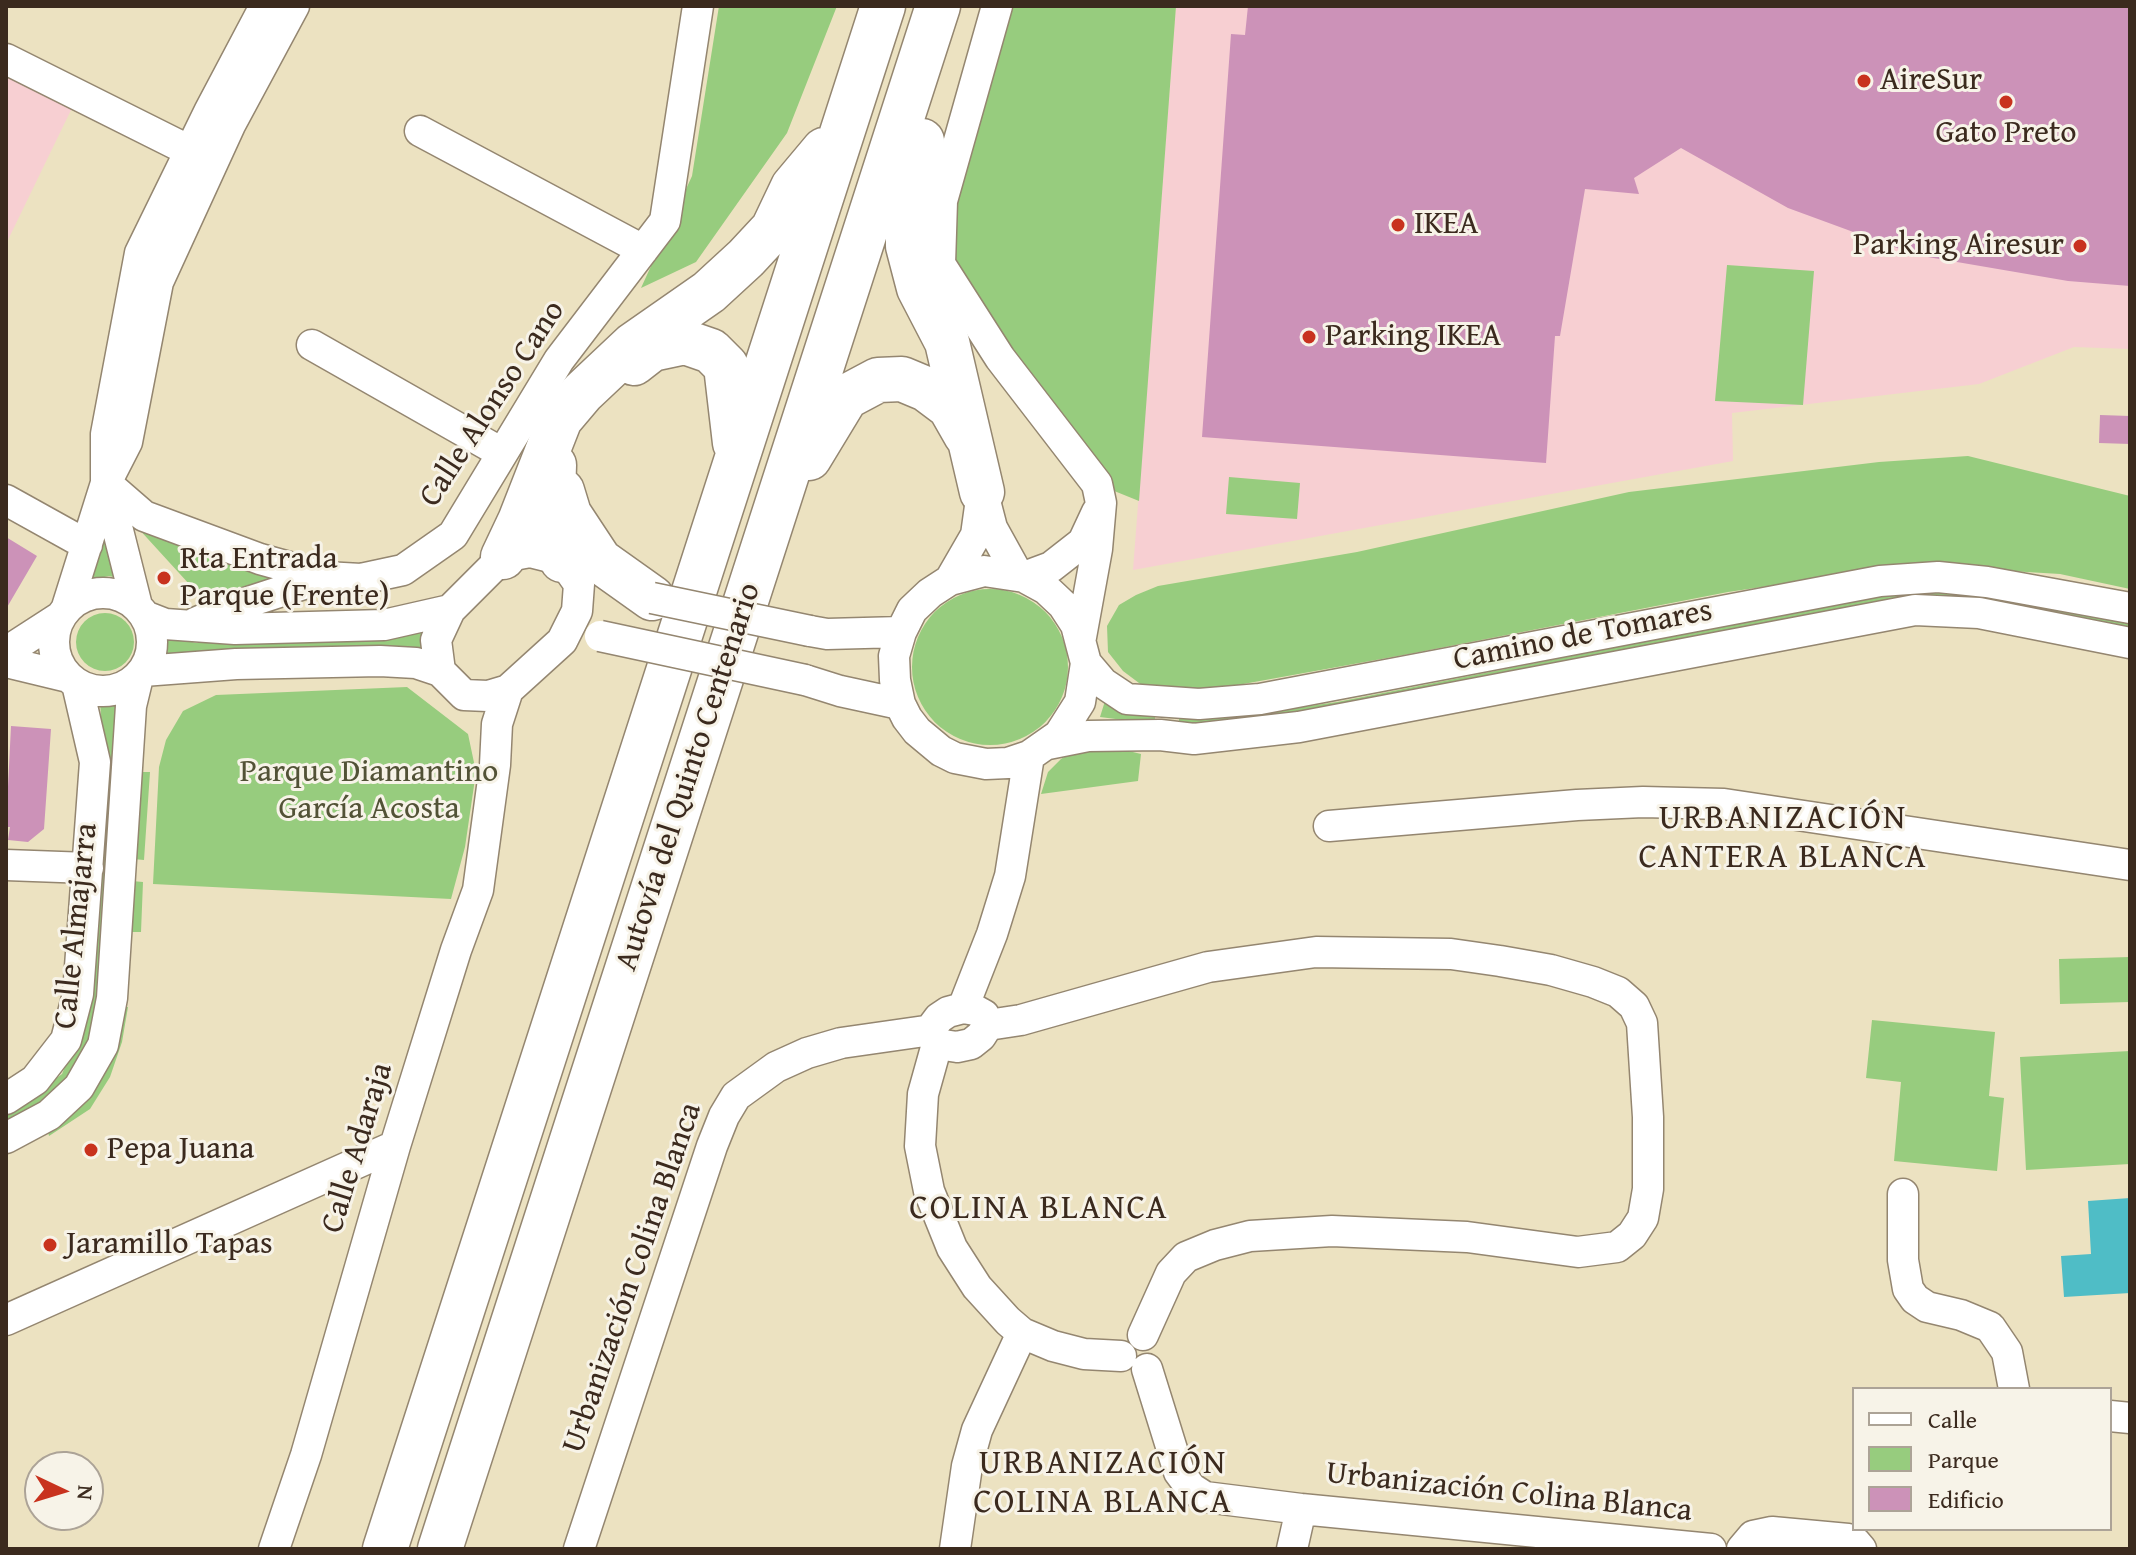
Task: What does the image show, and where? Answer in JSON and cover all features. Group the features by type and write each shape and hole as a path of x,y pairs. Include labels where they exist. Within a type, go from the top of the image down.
{"highway":[{"name":"Autovía del Quinto Centenario","path":"385,1549 883,6"},
{"name":"Autovía del Quinto Centenario","path":"440,1549 938,6"},
{"path":"950,6 928,116 908,191 908,246 919,288 947,342 982,492"},
{"path":"503,557 560,419 582,393 633,345 709,292 746,258 773,229 793,187 844,126"},
{"path":"570,572 552,525 554,466 569,426 607,384 652,349 685,342 711,351 726,366 736,457"},
{"path":"775,512 846,397 878,380 902,379 926,389 950,407 973,447"},
{"path":"554,466 569,514 600,561 652,598"}],"street":[{"path":"6,662 92,690 109,691 124,687 141,674 151,656 153,639 142,612 106,483 106,434 140,253 265,6"},
{"path":"72,681 59,664 54,648 55,632 106,483 127,442 158,282 230,125 294,6"},
{"name":"Calle Alonso Cano","path":"106,483 144,516 260,559 325,577 361,579 403,570 453,535 559,360 665,221 698,6"},
{"path":"997,6 942,201 940,264 1000,358 1097,484 1101,503 1080,702 1067,725 1038,750 1008,763 986,764 955,758 941,751 917,731 900,704 894,656 901,632 912,610 950,580 984,571 1021,576 1046,589 1063,605 1084,650"},
{"path":"6,59 190,151"},
{"path":"420,131 643,250"},
{"path":"312,345 502,453"},
{"path":"982,492 992,528 1021,576"},
{"path":"950,580 976,535 982,492"},
{"path":"6,500 87,545"},
{"path":"1021,576 1051,567 1083,542 1101,503"},
{"path":"440,671 436,640 450,610 503,557 530,552 570,572 652,598 810,631 842,634 901,632"},
{"path":"464,695 488,696 508,690 562,641 577,611 570,572"},
{"path":"188,626 230,608 325,577"},
{"name":"Camino de Tomares","path":"1084,650 1103,683 1127,699 1199,704 1260,699 1880,581 1938,577 1987,582 2130,608"},
{"path":"6,652 80,598 95,592 127,598 142,612 165,624 235,629 384,625 450,610"},
{"name":"Camino de Tomares","path":"1038,750 1088,736 1160,735 1194,739 1299,727 1915,610 1979,613 2130,643"},
{"path":"562,641 600,636 805,680 900,704"},
{"path":"141,674 236,664 416,663 440,671 464,695 486,727 495,765"},
{"name":"Calle Almajarra","path":"6,1138 49,1115 79,1087 103,1045 112,998 131,706 141,674"},
{"name":"Calle Almajarra","path":"6,1099 35,1080 66,1040 78,994 95,762 72,681"},
{"name":"Calle Adaraja","path":"274,1549 306,1455 395,1146 456,950 478,890 495,765 497,724 508,690"},
{"path":"976,1016 1038,750"},
{"path":"986,764 1020,818"},
{"path":"1329,826 1577,805 1643,802 1724,804 2130,865"},
{"path":"6,865 88,868"},
{"name":"Urbanización Colina Blanca","path":"579,1549 712,1146 736,1096 752,1081 807,1053 841,1043 934,1037 957,1047 971,1044 981,1036 976,1016 1021,1020 1208,967 1316,952 1451,954 1551,970 1618,992 1634,1006 1642,1023 1648,1117 1648,1189 1643,1218 1632,1235 1617,1247 1578,1252 1467,1237 1332,1231 1250,1236 1186,1257 1171,1273 1143,1335 1155,1344 1157,1353 1154,1362 1134,1363 1179,1472 1191,1488 1205,1497 1711,1549"},
{"path":"934,1037 921,1116 920,1146 929,1191 952,1248 977,1287 1022,1333 1068,1350 1134,1363"},
{"path":"6,1320 395,1146"},
{"path":"1903,1194 1903,1260 1908,1289 1915,1299 1927,1307 1961,1315 1990,1327 2007,1352 2014,1387"},
{"path":"955,1549 967,1466 977,1430 1022,1333"},
{"name":"Urbanización Colina Blanca","path":"1292,1549 1301,1509"},
{"path":"1742,1549 1753,1536 1772,1532 1848,1539 1861,1549"}],"shaded area":[{"path":"1176,6 2130,6 2130,349 2074,347 1979,384 1732,413 1733,461 1133,570"},
{"path":"6,75 72,108 6,244"}],"green space":[{"path":"719,6 837,6 787,133 696,262 641,288 692,176"},
{"path":"997,6 1176,6 1139,501 1097,484 940,264"},
{"path":"1727,265 1814,271 1803,405 1715,401"},
{"path":"1968,456 2130,496 2130,589 2060,574 1911,565 1728,592 1188,694 1143,686 1123,671 1108,652 1107,626 1119,605 1158,586 1357,552 1629,492 1879,462"},
{"path":"1229,477 1300,483 1297,519 1226,514"},
{"path":"102,519 123,579 109,576 87,581"},
{"path":"137,527 300,577 211,608"},
{"path":"990,589 1020,595 1045,612 1062,637 1068,667 1062,697 1045,722 1020,739 990,745 960,739 935,722 918,697 912,667 918,637 935,612 960,595"},
{"path":"1947,590 2130,620 2130,630 2004,606 1342,710 1179,726 1179,719 1234,717 1337,702 1887,594"},
{"path":"105,613 126,621 134,642 126,663 105,671 84,663 76,642 84,621"},
{"path":"422,628 422,657 167,659 168,637 197,643 382,639"},
{"name":"Parque Diamantino García Acosta","path":"407,687 468,734 476,772 465,847 451,899 153,884 159,767 166,740 183,711 216,695"},
{"path":"134,696 98,1017 75,1075 38,1109 6,1123 6,1115 62,1074 87,1015 103,751 100,700"},
{"path":"1105,701 1126,712 1155,717 1155,724 1100,717"},
{"path":"1100,744 1141,754 1138,781 1041,794 1048,772 1061,759 1081,746"},
{"path":"138,772 150,772 144,860 133,859"},
{"path":"132,881 143,882 141,932 129,932"},
{"path":"2130,957 2130,1002 2060,1004 2059,959"},
{"path":"122,1007 128,1007 122,1042 110,1077 90,1109 49,1136 47,1128"},
{"path":"1872,1020 1995,1032 1989,1096 2004,1098 1997,1171 1894,1161 1901,1082 1866,1078"},
{"path":"2130,1051 2130,1164 2026,1170 2020,1057"}],"water":[{"path":"2130,1198 2130,1293 2064,1297 2061,1256 2091,1254 2088,1201"}],"building":[{"path":"1248,6 2130,6 2130,286 2068,281 1916,255 1788,208 1681,148 1634,178 1639,194 1585,189 1560,336 1555,336 1546,463 1202,437 1231,34 1245,35"},
{"path":"2100,415 2130,416 2130,444 2099,443"},
{"path":"6,537 37,556 6,609"},
{"path":"11,726 51,729 44,829 28,842 8,840 10,827 6,827"}],"place":[{"name":"AireSur","path":"1864,81"},
{"name":"Gato Preto","path":"2006,102"},
{"name":"IKEA","path":"1398,225"},
{"name":"Parking Airesur","path":"2080,246"},
{"name":"Parking IKEA","path":"1309,337"},
{"name":"Rta Entrada Parque (Frente)","path":"164,578"},
{"name":"Pepa Juana","path":"91,1150"},
{"name":"Jaramillo Tapas","path":"50,1245"}],"district":[{"name":"URBANIZACIÓN CANTERA BLANCA","path":"1783,838"},
{"name":"COLINA BLANCA","path":"1039,1209"},
{"name":"URBANIZACIÓN COLINA BLANCA","path":"1103,1484"}]}
